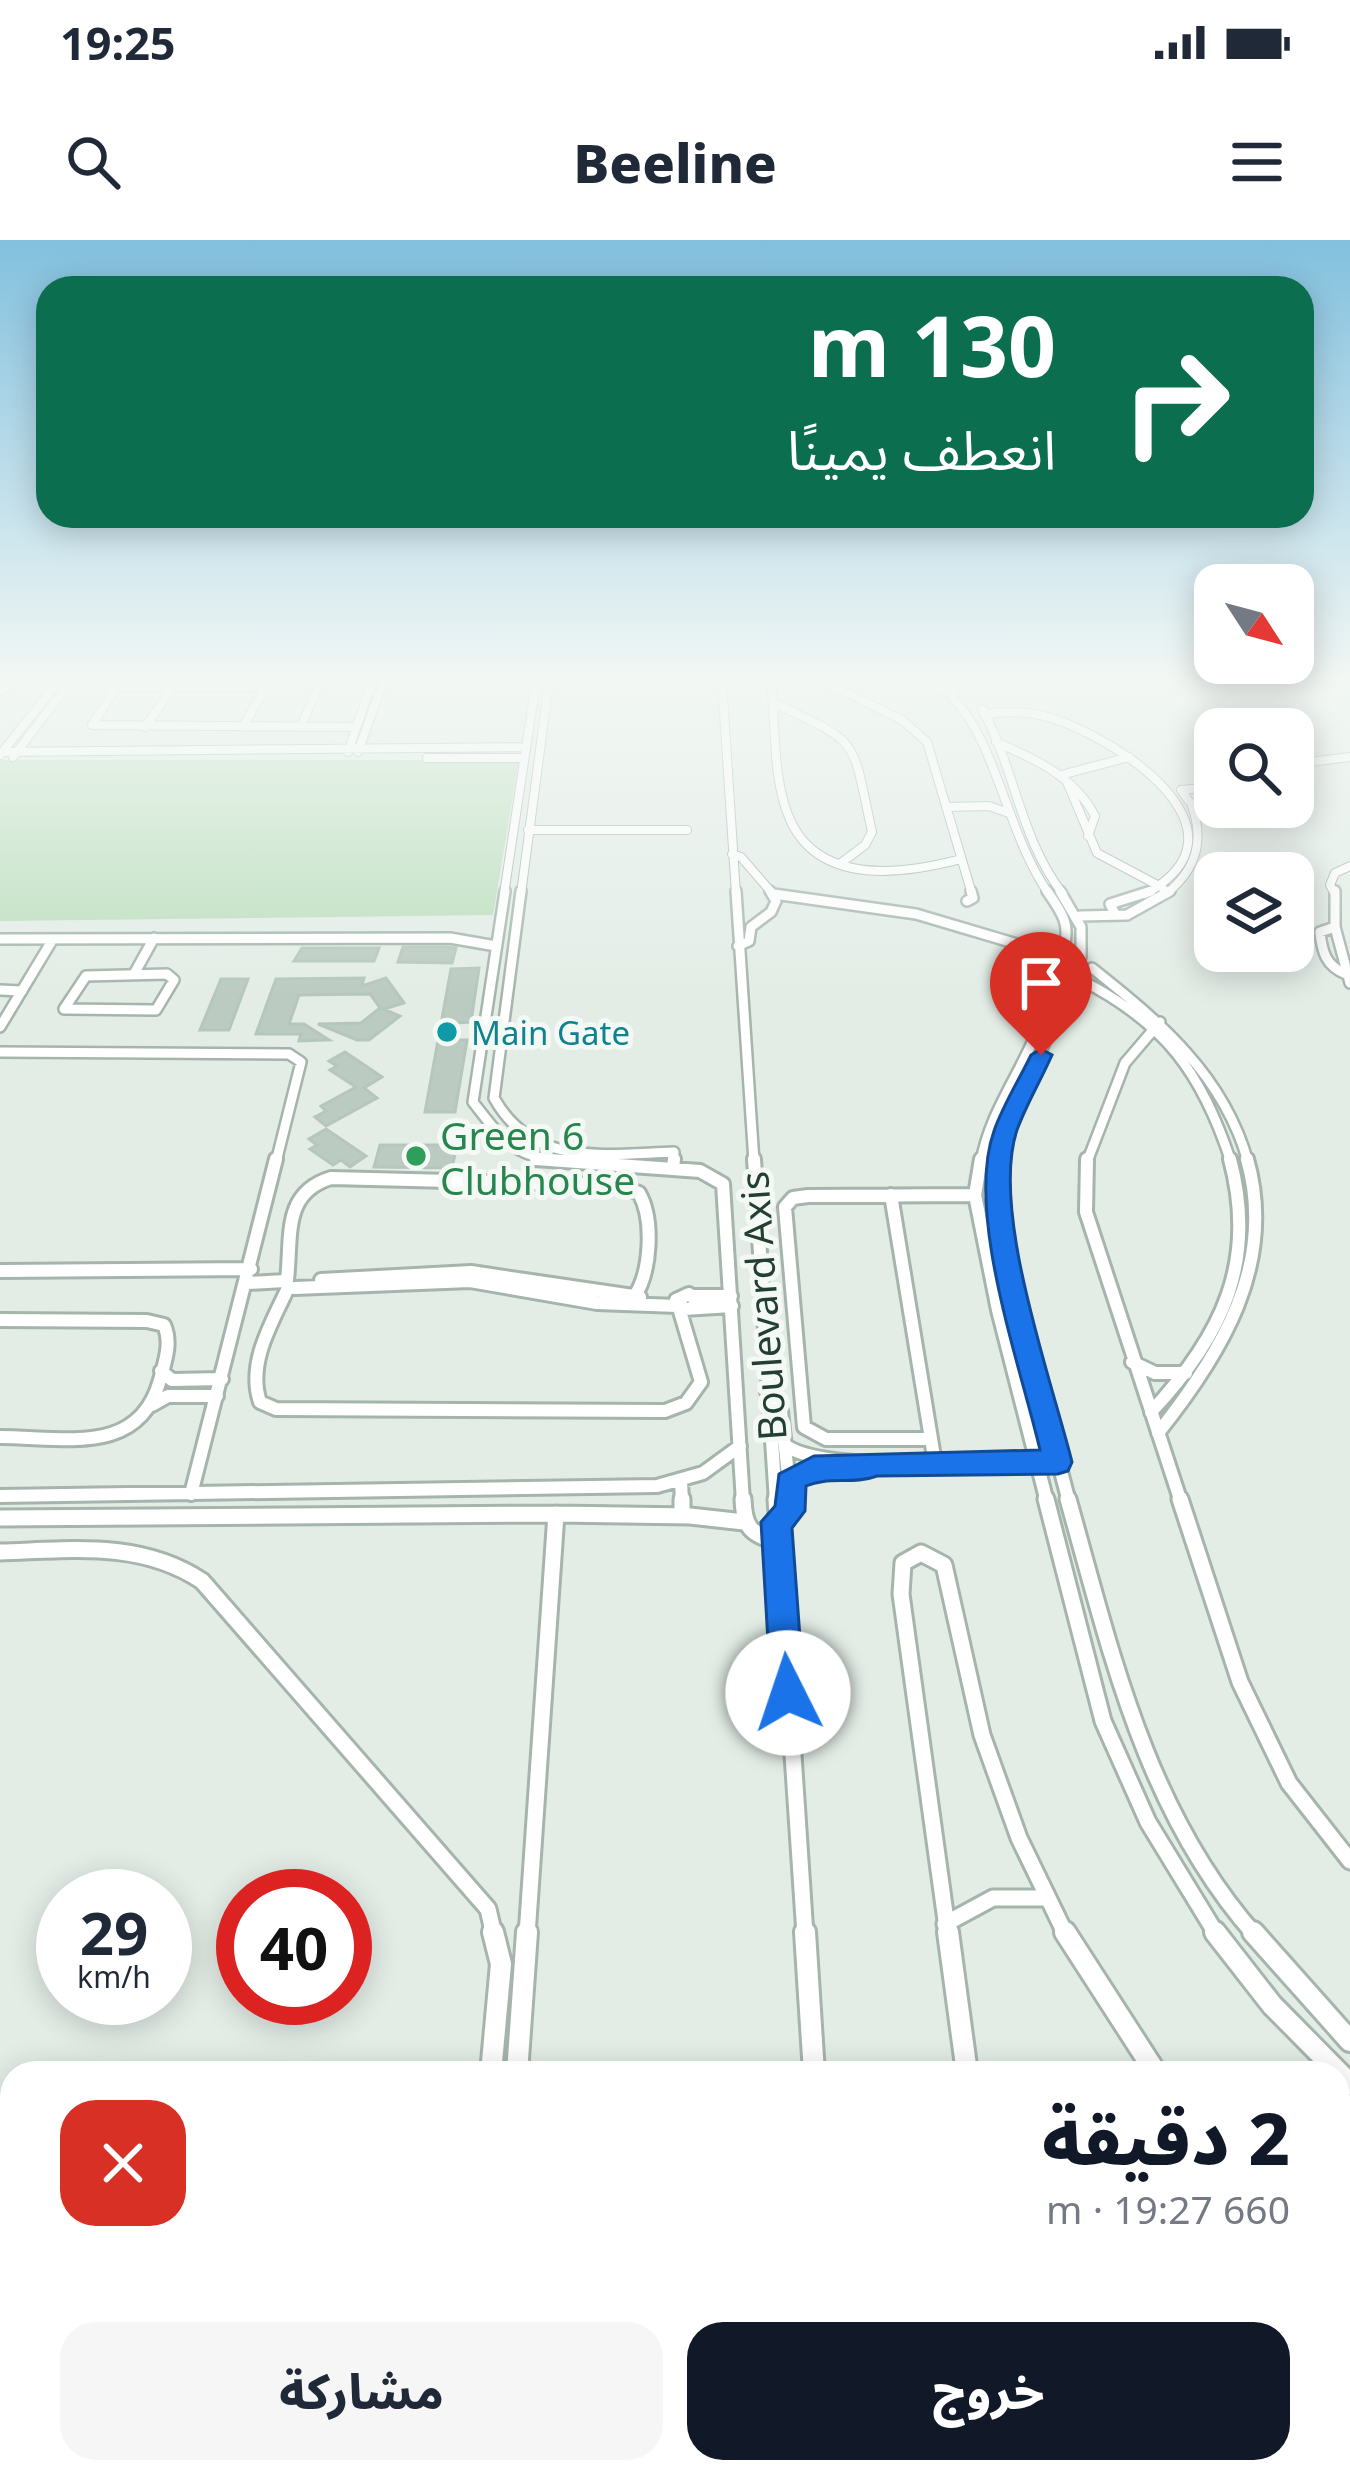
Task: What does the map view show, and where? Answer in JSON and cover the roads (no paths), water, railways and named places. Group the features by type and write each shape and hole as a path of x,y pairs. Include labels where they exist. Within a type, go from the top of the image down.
{"street":[{"path":"520,787 472,1102 509,1148 550,1162 700,1171 722,1184 744,1522 751,1533 777,1542"},
{"path":"534,787 494,1098 502,1118 542,1147 674,1152 674,1169"},
{"name":"Boulevard Axis","path":"728,787 813,2061"},
{"path":"785,787 789,818 808,845 841,863 893,873 962,860"},
{"path":"841,863 866,845 872,832 864,787"},
{"path":"941,787 973,898 967,901"},
{"path":"999,787 1025,860 1065,917 1069,934 1046,971 1048,1007 986,1129 975,1195 1103,1721 1126,1784 1215,1931 1289,2023 1327,2061"},
{"path":"1013,787 1039,859 1081,916 1085,934 1081,958"},
{"path":"1067,787 1097,853 1169,891"},
{"path":"1071,787 1093,810 1095,823 1088,836"},
{"path":"1081,916 1126,915 1128,907 1158,886 1189,852 1186,803 1166,787"},
{"path":"1128,907 1169,891 1189,872 1202,846 1201,828 1181,790 1194,789"},
{"path":"989,806 1004,800"},
{"path":"946,806 989,806 1009,813"},
{"path":"528,830 687,830"},
{"path":"732,854 741,856 746,873 774,900 932,924 1014,950 1046,971 1106,991 1155,1023 1214,1112 1227,1144 1239,1198 1239,1255 1231,1293 1208,1343 1151,1412"},
{"path":"1348,978 1335,927 1335,889 1350,870"},
{"path":"774,900 916,914 1081,958 1155,1023 1213,1083 1239,1131 1255,1183 1258,1232 1250,1281 1231,1332 1201,1380 1157,1433"},
{"path":"738,946 748,943 751,926 774,900"},
{"path":"1335,927 1320,932 1324,957 1348,978"},
{"path":"129,974 149,938"},
{"path":"0,939 450,938 496,946"},
{"path":"0,1027 53,939"},
{"path":"1092,968 1078,981 1012,1113 998,1171 1001,1242 1128,1712 1164,1798 1239,1916 1350,2041"},
{"path":"129,974 174,977 160,1008 150,1012 64,1009 82,977 129,974"},
{"path":"0,990 22,991"},
{"path":"1155,1023 1142,1034 1103,1112 1084,1175 1086,1212 1132,1362 1255,1715 1289,1783 1350,1861"},
{"path":"0,1052 289,1054 299,1058 248,1280 191,1494"},
{"path":"655,1298 645,1282 647,1207 643,1196 626,1186 331,1178 308,1185 296,1199 289,1285 255,1381 260,1402 272,1408 665,1411 688,1404 701,1390 685,1307"},
{"path":"891,1195 935,1463"},
{"path":"931,1438 819,1438 808,1432 802,1422 785,1207 800,1196 975,1195"},
{"path":"0,1271 289,1285 471,1276 685,1307 731,1301"},
{"path":"634,1297 645,1282"},
{"path":"598,1298 655,1298 685,1307"},
{"path":"0,1320 157,1322 170,1338 151,1406"},
{"path":"1132,1362 1164,1375 1187,1372"},
{"path":"161,1371 172,1380 222,1379"},
{"path":"189,1396 194,1380"},
{"path":"767,1392 781,1411 789,1483 790,1511 776,1522"},
{"path":"0,1437 115,1435 136,1427 161,1398 217,1396"},
{"path":"785,1445 808,1461 845,1464 1058,1462"},
{"path":"0,1496 657,1486 713,1468 740,1446"},
{"path":"789,1483 808,1470 845,1464"},
{"path":"681,1481 682,1516"},
{"path":"0,1518 556,1514 744,1522"},
{"path":"518,2061 556,1514"},
{"path":"0,1552 143,1552 173,1561 202,1581 488,1909 501,1964 491,2061"},
{"path":"966,2061 901,1594 901,1569 915,1554 931,1555 944,1565 980,1733 1047,1898 1094,1983 1148,2061"},
{"path":"945,1924 962,1910 1002,1894 1047,1898"}],"place":[{"name":"Main Gate","path":"447,1032"},
{"name":"Green 6 Clubhouse","path":"416,1156"}]}
